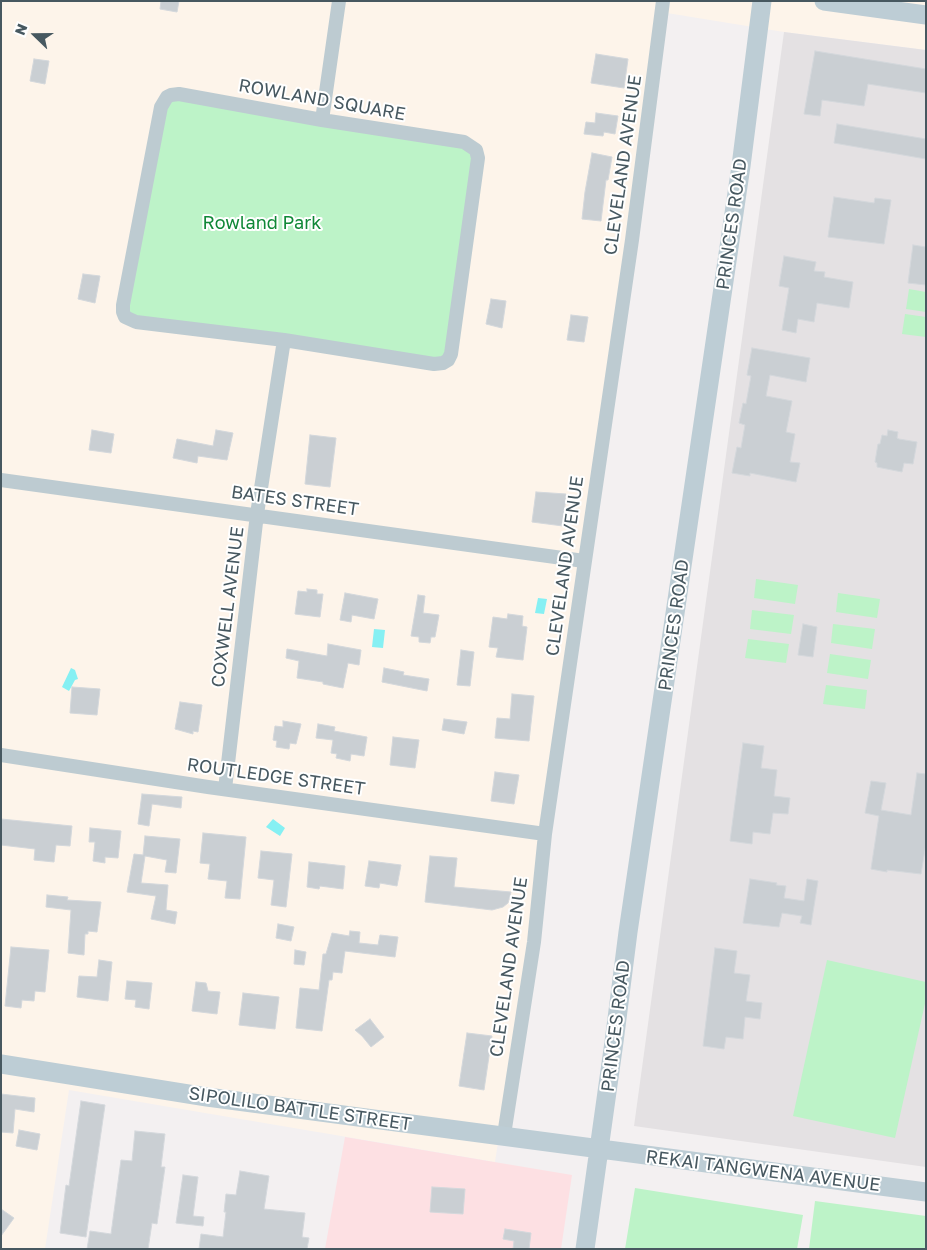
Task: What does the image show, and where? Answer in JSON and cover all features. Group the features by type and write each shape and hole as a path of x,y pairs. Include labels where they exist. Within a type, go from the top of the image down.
{"main road":[{"name":"PRINCES ROAD","path":"585,1249 600,1150 628,932 741,168 762,1"},
{"path":"824,1 926,15"},
{"name":"SIPOLILO BATTLE STREET","path":"1,1064 207,1097 504,1135 600,1150"},
{"name":"REKAI TANGWENA AVENUE","path":"600,1150 926,1192"}],"street":[{"path":"322,120 339,1"},
{"name":"CLEVELAND AVENUE","path":"504,1135 534,942 545,834 632,240 663,1"},
{"name":"ROWLAND SQUARE","path":"171,94 464,142 476,150 478,158 451,354 448,360 443,363 434,364 284,340 136,322 125,317 122,312 161,107 171,94"},
{"name":"COXWELL AVENUE","path":"225,789 257,514 284,340"},
{"name":"BATES STREET","path":"1,480 584,560"},
{"name":"ROUTLEDGE STREET","path":"1,755 545,834"}],"shaded area":[{"path":"1,1 926,1 926,50 784,32 667,13 495,1162 69,1090 45,1249 1,1249"},
{"path":"784,32 926,50 926,1167 634,1126"},
{"path":"345,1137 572,1175 561,1249 325,1249"}],"green space":[{"name":"Rowland Park","path":"167,91 477,147 449,362 125,319"},
{"path":"909,289 926,292 926,312 906,309"},
{"path":"905,314 926,317 926,337 902,334"},
{"path":"756,579 798,585 795,604 754,598"},
{"path":"838,593 880,599 877,618 836,612"},
{"path":"752,610 794,615 791,634 750,629"},
{"path":"833,624 875,629 872,649 831,643"},
{"path":"748,639 789,644 786,663 745,658"},
{"path":"830,654 871,660 868,679 827,673"},
{"path":"826,685 867,690 865,709 823,704"},
{"path":"827,960 926,982 926,999 895,1138 793,1116"},
{"path":"635,1188 803,1215 797,1249 625,1249"},
{"path":"815,1201 926,1216 926,1249 809,1249"}],"water":[{"path":"538,598 547,599 544,614 535,613"},
{"path":"374,629 385,630 383,648 372,647"},
{"path":"71,668 75,670 78,679 75,680 69,691 62,687"},
{"path":"273,819 285,828 280,836 266,827"}],"building":[{"path":"161,1 179,1 177,12 160,9"},
{"path":"815,51 926,69 926,93 868,84 864,106 822,100 820,116 804,114"},
{"path":"596,54 628,59 624,88 591,83"},
{"path":"34,59 49,61 45,84 30,81"},
{"path":"596,113 618,116 615,134 604,132 603,136 584,134 586,122 595,123"},
{"path":"837,124 926,139 926,159 834,143"},
{"path":"592,153 612,157 608,180 606,180 601,221 582,219"},
{"path":"834,197 874,203 875,198 891,200 884,244 828,237"},
{"path":"913,245 926,247 926,285 908,283"},
{"path":"784,256 816,262 814,271 825,272 824,277 853,282 849,308 817,303 814,322 798,319 796,333 782,330 789,288 779,286"},
{"path":"83,274 100,276 95,303 78,299"},
{"path":"491,299 506,301 502,328 486,324"},
{"path":"571,315 588,317 584,342 567,340"},
{"path":"752,348 810,358 806,382 770,375 766,396 792,401 786,432 795,434 790,462 800,463 796,482 750,473 750,476 732,473 737,447 741,448 745,425 739,423 743,403 746,404 751,376 747,375"},
{"path":"92,430 114,434 111,453 89,450"},
{"path":"216,430 233,433 227,460 198,456 197,463 173,458 177,439 213,446"},
{"path":"888,430 898,432 897,438 899,439 917,442 913,464 904,463 902,472 877,467 875,462 878,444 880,444 882,435 887,436"},
{"path":"310,435 336,438 330,487 305,484"},
{"path":"536,492 566,494 563,526 532,522"},
{"path":"307,589 317,590 317,594 323,594 320,617 295,614 298,591 307,592"},
{"path":"345,593 378,599 374,619 352,615 351,622 340,620"},
{"path":"418,595 425,596 423,613 439,615 435,637 431,637 430,643 419,642 419,637 411,636"},
{"path":"508,614 523,616 522,626 527,627 523,660 496,657 498,648 489,647 493,617 507,619"},
{"path":"803,624 817,627 813,657 798,655"},
{"path":"328,644 361,650 359,665 348,663 343,688 323,684 323,682 297,678 299,661 286,658 287,649 327,656"},
{"path":"461,650 474,652 470,686 457,685"},
{"path":"384,668 404,672 403,675 429,679 427,691 382,682"},
{"path":"72,687 100,689 97,715 70,713"},
{"path":"512,694 534,696 529,741 495,738 497,718 510,719"},
{"path":"180,702 202,705 198,732 193,731 193,734 175,729"},
{"path":"444,719 467,722 464,734 442,730"},
{"path":"283,721 301,724 296,744 290,743 289,749 276,747 277,741 273,740 275,726 283,727"},
{"path":"318,724 335,727 334,731 367,737 364,756 351,754 350,761 336,758 337,754 331,753 333,740 316,738"},
{"path":"393,737 419,740 415,768 390,765"},
{"path":"743,743 764,746 761,768 777,770 774,796 790,798 788,814 773,813 770,834 753,832 752,844 730,841"},
{"path":"495,772 519,775 514,804 491,801"},
{"path":"917,773 926,774 926,844 921,874 871,869 879,816 865,813 871,781 886,783 881,810 911,815"},
{"path":"142,794 182,797 181,808 152,804 149,826 138,824"},
{"path":"1,819 72,826 70,846 56,845 54,862 34,860 35,849 1,845"},
{"path":"90,828 121,831 118,858 105,857 105,863 93,861 95,842 89,842"},
{"path":"203,833 246,837 240,899 225,898 227,881 208,879 210,864 200,863"},
{"path":"145,836 180,839 176,873 165,872 167,860 145,856 141,883 168,885 166,910 177,912 175,924 151,919 156,896 127,892 134,854 143,855"},
{"path":"261,851 292,854 286,907 271,905 274,880 258,878"},
{"path":"430,856 457,858 454,887 511,892 508,903 503,907 492,910 425,902"},
{"path":"369,861 401,865 397,886 380,883 379,888 365,886"},
{"path":"309,862 345,866 343,889 320,886 319,889 307,887"},
{"path":"750,879 786,886 784,898 804,901 807,879 818,881 811,925 800,923 802,916 782,913 779,927 743,923"},
{"path":"47,895 68,897 67,900 101,902 97,932 88,931 88,934 85,934 84,955 68,953 71,910 46,907"},
{"path":"278,924 294,927 291,941 276,938"},
{"path":"350,931 360,932 359,943 378,945 380,935 398,937 395,957 345,951 342,973 333,972 332,980 329,980 322,1031 296,1028 300,988 319,990 323,954 326,954 332,933 349,936"},
{"path":"11,947 49,950 45,992 35,991 34,1001 22,1000 21,1008 5,1006"},
{"path":"715,948 737,951 734,973 750,975 746,1001 762,1003 760,1019 745,1017 743,1039 726,1037 724,1049 703,1046"},
{"path":"295,950 306,952 304,965 294,964"},
{"path":"99,960 112,962 108,1001 77,997 79,976 97,977"},
{"path":"127,981 152,983 149,1009 135,1007 136,1000 125,999"},
{"path":"196,982 206,983 208,991 220,992 217,1014 192,1011"},
{"path":"243,993 279,997 275,1029 239,1025"},
{"path":"370,1019 384,1037 371,1047 355,1030"},
{"path":"467,1033 492,1036 484,1090 459,1086"},
{"path":"1,1094 35,1098 34,1112 15,1109 13,1133 1,1132"},
{"path":"81,1101 105,1105 86,1237 60,1233 66,1185 69,1186"},
{"path":"19,1130 40,1134 37,1150 16,1146"},
{"path":"135,1131 165,1134 161,1167 165,1167 157,1224 152,1223 148,1249 87,1249 90,1231 111,1234 121,1160 132,1161"},
{"path":"240,1171 269,1176 264,1209 305,1213 302,1237 309,1238 307,1249 199,1249 201,1234 223,1237 226,1194 236,1195"},
{"path":"183,1175 198,1177 193,1216 204,1217 203,1226 176,1223"},
{"path":"432,1187 465,1189 463,1214 430,1212"},
{"path":"1,1209 14,1218 1,1236"},
{"path":"505,1229 531,1233 529,1249 513,1249 514,1241 503,1239"}]}
